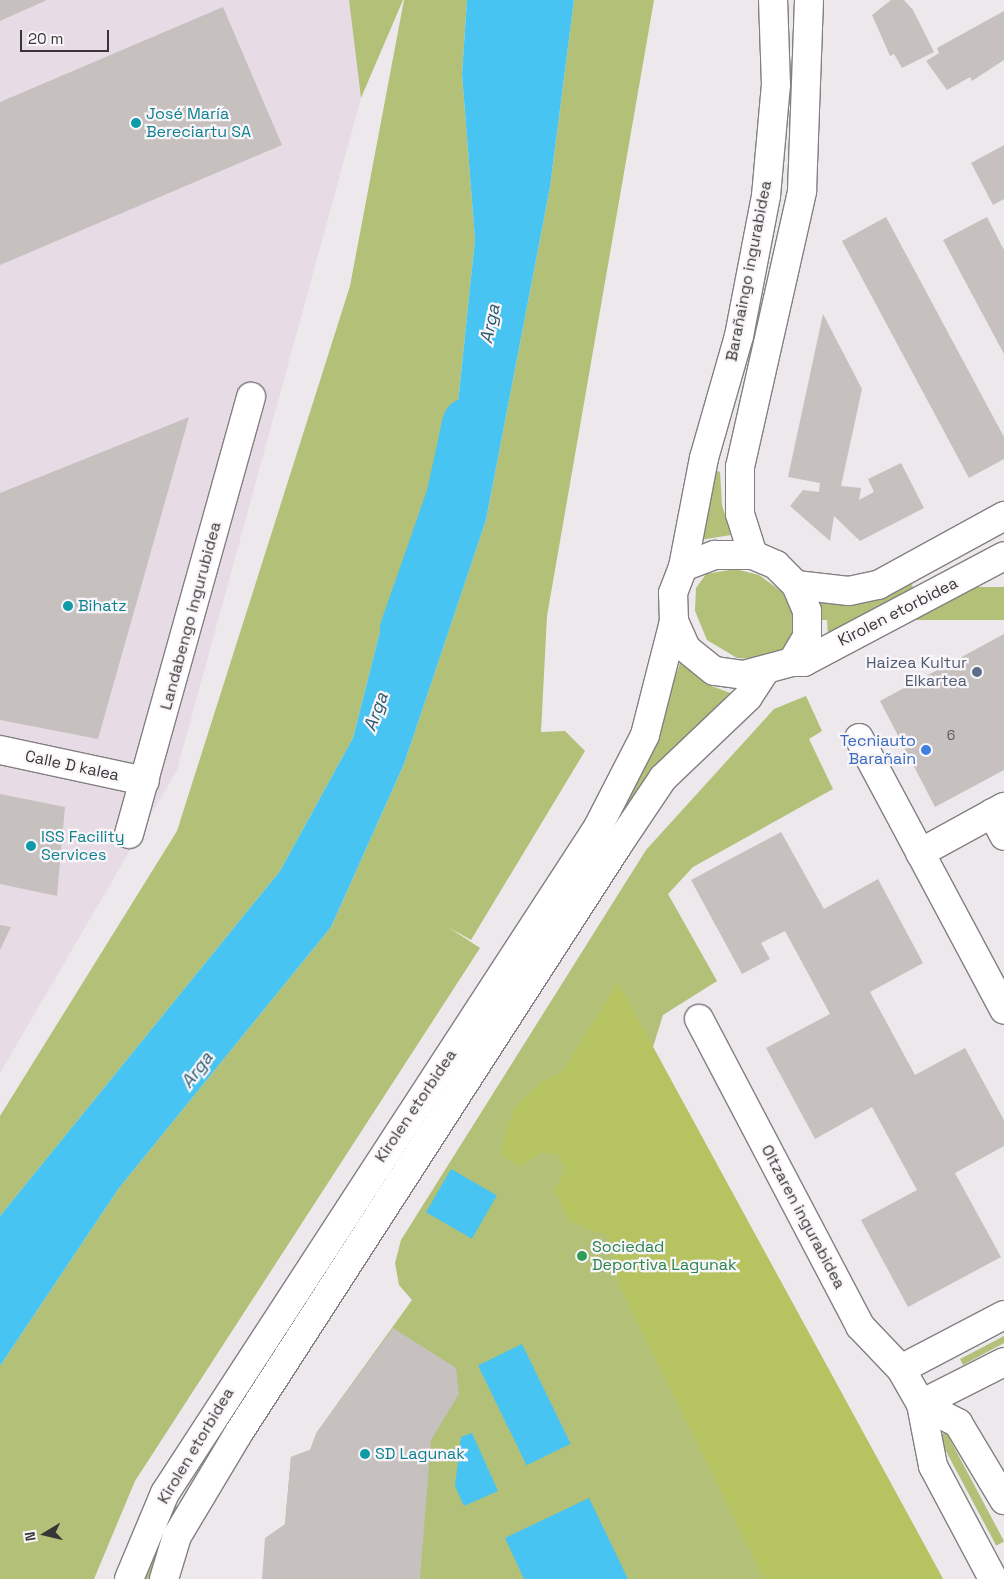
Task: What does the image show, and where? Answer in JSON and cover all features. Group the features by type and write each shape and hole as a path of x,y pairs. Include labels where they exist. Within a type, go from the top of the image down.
{"street":[{"name":"Barañaingo ingurabidea","path":"683,567 704,458 739,336 766,196 776,85 773,0"},
{"name":"Barañaingo ingurabidea","path":"753,555 740,514 740,468 802,191 809,0"},
{"name":"Landabengo ingurubidea","path":"129,834 251,397"},
{"name":"Kirolen etorbidea","path":"796,585 849,590 878,585 1004,516"},
{"path":"715,555 753,555 776,565 796,585 807,611 807,637 792,662 764,672 744,675 714,671 686,648 674,621 673,594 683,567 715,555"},
{"name":"Kirolen etorbidea","path":"792,662 804,662 1004,556"},
{"name":"Kirolen etorbidea","path":"129,1579 165,1493 598,828 644,735 674,621"},
{"name":"Kirolen etorbidea","path":"164,1579 178,1536 238,1434 663,778 748,697 764,672"},
{"path":"859,738 1004,1010"},
{"name":"Calle D kalea","path":"0,750 145,781"},
{"path":"920,852 1000,819"},
{"name":"Oltzaren ingurabidea","path":"699,1019 860,1326 901,1369 921,1404 933,1466 993,1579"},
{"path":"901,1369 1004,1315"},
{"path":"921,1404 1004,1362"},
{"path":"921,1404 958,1423 1004,1500"}],"shaded area":[{"path":"0,0 349,0 361,98 177,770 0,1073"}],"green space":[{"path":"349,0 403,0 361,98"},
{"path":"404,0 467,0 462,74 475,239 457,413 451,534 383,620 353,738 280,871 0,1216 0,1116 177,831 350,286"},
{"path":"574,0 654,0 547,616 541,732 565,731 585,751 471,940 448,927 480,948 135,1481 94,1579 0,1579 0,1366 119,1188 331,927 404,764 486,520 550,187"},
{"path":"713,469 720,472 722,505 731,535 700,540"},
{"path":"735,569 759,575 782,592 794,616 793,631 784,651 755,659 737,658 707,640 695,611 696,588 706,574"},
{"path":"912,584 914,593 828,636 826,604 872,602"},
{"path":"801,587 1004,587 1004,620 801,620"},
{"path":"680,663 706,684 733,694 691,732 657,773 380,1194 375,1189 647,759"},
{"name":"Sociedad Deportiva Lagunak","path":"806,696 822,731 809,739 833,789 693,867 668,894 717,981 663,1015 653,1047 943,1579 262,1579 285,1524 291,1457 310,1450 317,1432 412,1300 399,1285 395,1263 401,1240 646,850 774,709"},
{"path":"618,982 943,1579 764,1579 619,1285 609,1237 570,1221 554,1191 565,1170 558,1154 540,1153 521,1166 501,1156 505,1132 516,1106 541,1082 562,1072"},
{"path":"1004,1336 1004,1343 963,1365 960,1359"},
{"path":"946,1432 1004,1541 996,1546 938,1436"},
{"path":"172,1504 179,1507 154,1579 144,1579"}],"water":[{"path":"467,0 574,0 550,187 486,520 404,764 331,927 119,1188 0,1366 0,1216 280,871 353,738 383,620 451,534 457,413 475,239 462,74"},
{"path":"451,1169 497,1196 472,1239 426,1212"},
{"path":"522,1344 571,1444 527,1465 478,1365"},
{"path":"472,1433 498,1491 464,1506 455,1486 461,1437"},
{"path":"589,1498 628,1579 524,1579 505,1538"}],"building":[{"path":"0,0 47,0 0,21"},
{"path":"891,0 904,0 913,10 934,52 902,68 894,54 890,56 872,15"},
{"name":"José María Bereciartu SA","path":"223,7 282,145 0,265 0,102"},
{"path":"1004,11 1004,60 972,81 970,77 947,90 926,61 939,53 937,48"},
{"path":"1004,145 1004,199 993,205 971,163"},
{"path":"886,217 1004,437 1004,459 969,478 842,241"},
{"path":"987,217 1004,250 1004,354 943,240"},
{"path":"823,314 862,389 841,486 861,488 859,500 874,492 868,479 901,463 924,508 860,541 834,516 830,541 790,506 803,490 819,492 820,483 788,477"},
{"name":"Bihatz","path":"189,417 98,739 0,720 0,493"},
{"path":"1004,634 1004,770 935,807 880,701"},
{"name":"ISS Facility Services","path":"0,794 65,807 57,896 0,884"},
{"path":"781,832 824,909 878,879 923,963 870,992 915,1075 965,1048 1004,1120 1004,1146 955,1173 1001,1257 908,1307 861,1220 917,1190 872,1107 815,1139 766,1048 830,1014 785,931 761,943 770,959 742,974 691,880"},
{"path":"0,925 11,927 0,950"},
{"name":"SD Lagunak","path":"393,1328 456,1368 459,1394 431,1440 420,1579 262,1579 265,1538 285,1524 291,1457 310,1450 317,1432"}],"waterway":[{"name":"Arga","path":"406,629 452,498 468,424"}],"place":[{"name":"José María Bereciartu SA","path":"136,123"},
{"name":"Bihatz","path":"68,606"},
{"name":"Haizea Kultur Elkartea","path":"977,672"},
{"name":"Tecniauto Barañain","path":"926,750"},
{"name":"ISS Facility Services","path":"31,846"},
{"name":"Sociedad Deportiva Lagunak","path":"582,1256"},
{"name":"SD Lagunak","path":"365,1454"}]}
